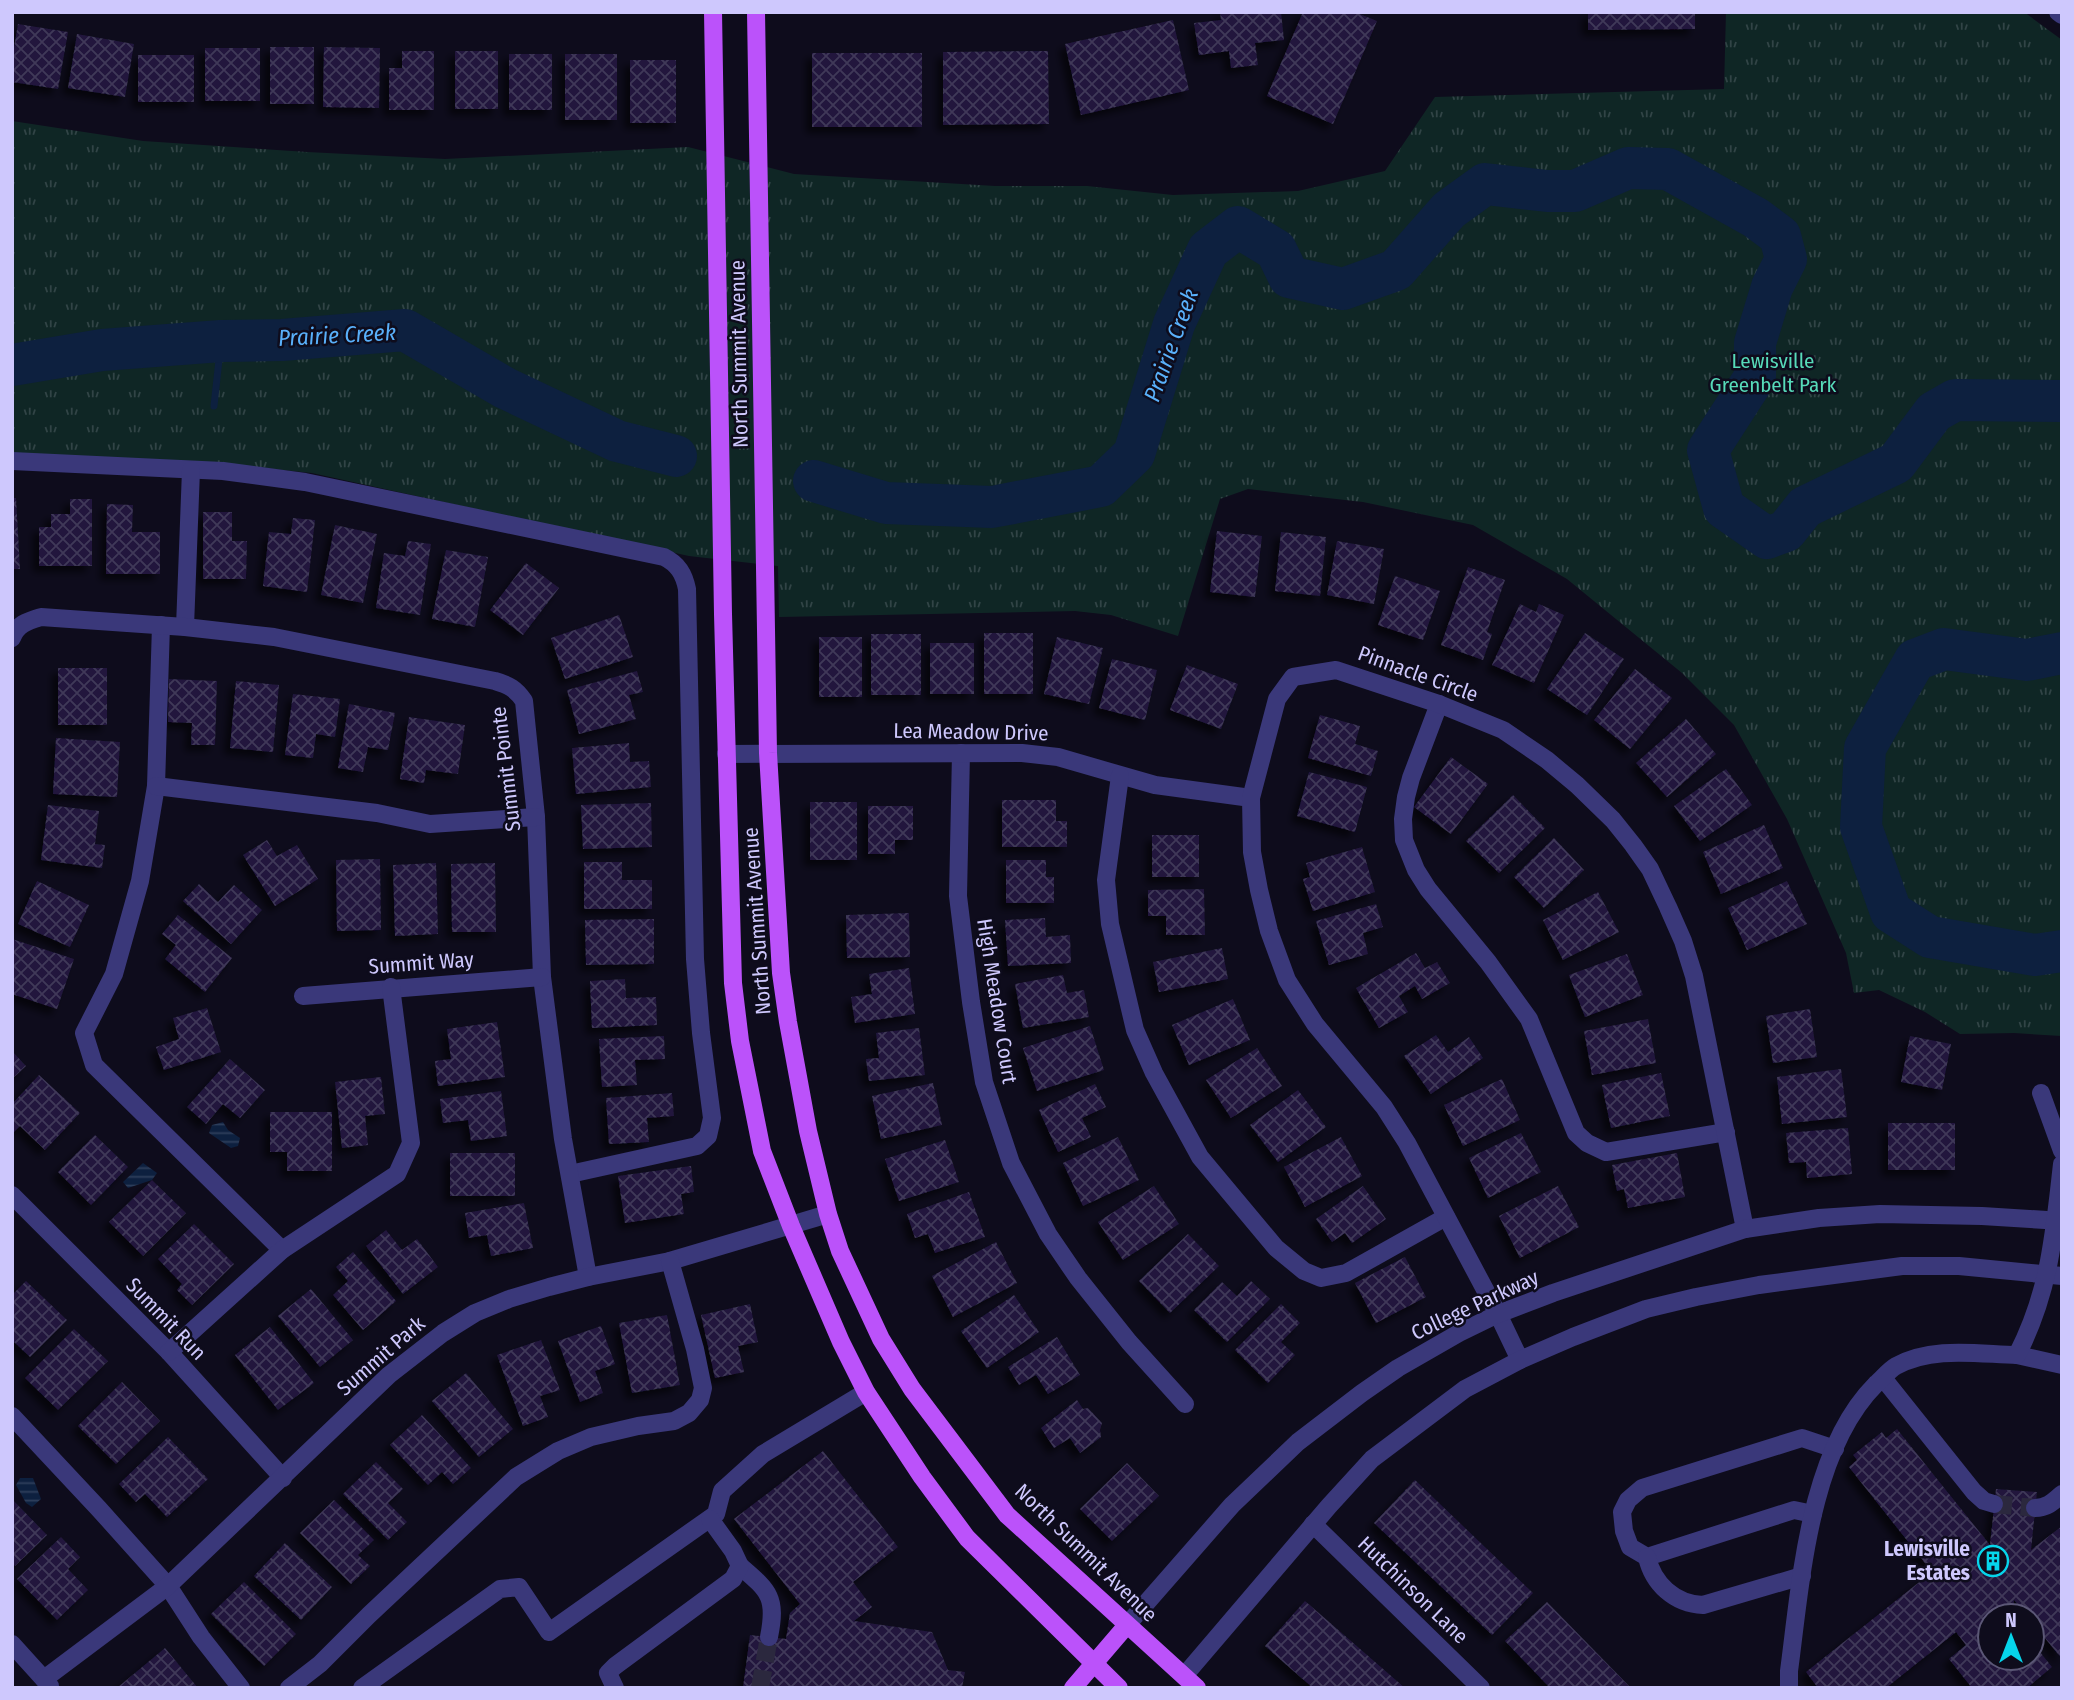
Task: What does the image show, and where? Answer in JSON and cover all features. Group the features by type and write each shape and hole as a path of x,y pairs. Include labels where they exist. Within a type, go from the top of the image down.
{"main road":[{"name":"North Summit Avenue","path":"713,12 726,754 733,983 740,1041 762,1151 841,1342 866,1392 922,1477 967,1538 1119,1688"},
{"name":"North Summit Avenue","path":"756,12 768,753 783,986 805,1118 828,1214 840,1251 881,1339 912,1389 1007,1515 1127,1625 1185,1684"},
{"name":"College Parkway","path":"1073,1688 1127,1625"}],"street":[{"path":"12,461 223,471 305,482 664,557 674,562 688,589 695,959 712,1118 708,1136 697,1146 570,1174"},
{"path":"185,626 191,470"},
{"name":"Summit Pointe","path":"12,638 26,621 41,617 185,626 274,637 509,685 518,692 524,701 536,817 542,976 563,1139 588,1277"},
{"path":"161,625 156,786 140,881 114,974 84,1033 94,1065 282,1250"},
{"name":"Pinnacle Circle","path":"1520,1360 1407,1143 1384,1107 1315,1024 1287,980 1269,931 1252,852 1251,798 1277,699 1293,677 1336,670 1439,704 1503,730 1547,760 1613,820 1650,869 1683,941 1694,976 1745,1229"},
{"path":"1439,704 1406,797 1404,840 1416,870 1428,889 1496,971 1529,1019 1576,1133 1587,1143 1606,1152 1726,1132"},
{"name":"Lea Meadow Drive","path":"726,754 1021,752 1058,757 1155,785 1251,798"},
{"name":"High Meadow Court","path":"961,753 958,896 984,1082 1011,1163 1048,1234 1078,1278 1129,1342 1185,1404"},
{"path":"1120,776 1106,880 1110,924 1135,1030 1154,1073 1200,1157 1276,1248 1304,1271 1321,1278 1346,1273 1446,1217"},
{"path":"156,786 377,813 430,824 536,817"},
{"name":"Summit Way","path":"303,996 542,976"},
{"path":"169,1352 282,1250 397,1174 411,1143 391,987"},
{"path":"2040,1093 2062,1151"},
{"path":"2017,1355 2055,1275 2062,1164"},
{"name":"Summit Run","path":"12,1195 169,1352 283,1478"},
{"name":"Summit Park","path":"48,1683 168,1586 389,1375 443,1333 475,1313 509,1298 588,1277 670,1261 828,1214"},
{"name":"College Parkway","path":"1127,1625 1232,1505 1298,1441 1398,1368 1498,1314 1745,1229 1819,1218 1880,1214 2059,1221"},
{"path":"289,1688 320,1664 516,1477 558,1451 591,1437 674,1421 689,1413 700,1400 703,1388 670,1261"},
{"path":"1185,1684 1313,1524 1372,1459 1465,1389 1520,1360 1646,1309 1759,1285 1902,1266 1959,1266 2055,1275"},
{"path":"1789,1688 1808,1532 1829,1459 1861,1400 1894,1366 1933,1353 2017,1355 2062,1365"},
{"path":"1883,1378 1974,1492 1984,1501 1994,1504"},
{"path":"362,1688 499,1589 519,1587 549,1632 710,1519 716,1514 722,1490 763,1454 866,1392"},
{"path":"12,1416 168,1586 201,1637 242,1688"},
{"path":"1802,1576 1703,1605 1690,1604 1661,1587 1651,1572 1647,1557 1630,1547 1624,1531 1622,1512 1628,1500 1642,1488 1802,1438 1835,1449"},
{"path":"2035,1508 2051,1504 2062,1494"},
{"path":"1647,1557 1794,1510 1813,1514"},
{"path":"710,1519 733,1551 740,1566 764,1587 770,1598 772,1614 769,1637"},
{"name":"Hutchinson Lane","path":"1313,1524 1482,1688"},
{"path":"615,1688 608,1673 615,1665 733,1579 740,1566"},
{"path":"12,1644 48,1683"}],"green space":[{"name":"Lewisville Greenbelt Park","path":"1726,12 2024,12 2062,40 2062,1036 1960,1034 1925,1012 1879,990 1854,993 1846,953 1787,819 1734,725 1682,673 1567,579 1473,525 1363,502 1248,489 1220,499 1178,636 1111,615 1075,611 779,617 778,566 689,556 312,473 225,464 12,455 12,121 143,141 307,152 445,159 688,147 794,174 995,186 1087,186 1173,195 1298,191 1385,171 1435,97 1724,89"}],"water":[{"path":"223,1122 228,1130 240,1138 238,1146 231,1148 209,1133 212,1125"},
{"path":"143,1163 157,1173 152,1180 128,1188 123,1182"},
{"path":"20,1478 33,1478 41,1499 32,1507 26,1503 16,1485"}],"building":[{"path":"1220,12 1281,12 1284,40 1255,43 1258,65 1231,68 1229,51 1199,55 1194,23 1221,20"},
{"path":"1303,12 1355,12 1377,21 1333,124 1267,96"},
{"path":"1588,12 1695,12 1695,29 1588,30"},
{"path":"1173,20 1189,90 1081,115 1065,44"},
{"path":"18,24 68,32 58,89 12,82 12,60"},
{"path":"77,34 134,44 125,97 68,88"},
{"path":"270,47 314,47 314,104 270,104"},
{"path":"324,47 380,48 379,108 323,107"},
{"path":"205,48 260,48 260,101 205,101"},
{"path":"402,51 434,51 434,110 389,110 389,68 402,68"},
{"path":"455,51 498,51 498,109 455,109"},
{"path":"1048,51 1049,124 943,125 943,52"},
{"path":"812,53 922,53 922,127 812,127"},
{"path":"509,54 552,54 552,110 509,110"},
{"path":"565,54 617,54 617,120 565,120"},
{"path":"138,55 194,55 194,102 138,102"},
{"path":"630,60 676,60 676,123 630,123"},
{"path":"12,498 16,498 20,569 12,569"},
{"path":"70,499 92,499 92,566 39,566 39,527 51,527 51,514 70,514"},
{"path":"107,504 133,505 132,532 160,532 160,574 106,574"},
{"path":"203,512 232,512 232,541 247,541 246,579 203,579"},
{"path":"293,518 315,520 307,592 263,586 269,532 291,534"},
{"path":"335,525 377,534 363,603 321,595"},
{"path":"1217,531 1262,536 1255,597 1210,592"},
{"path":"1281,532 1326,537 1320,596 1275,591"},
{"path":"408,541 431,544 420,615 376,608 384,553 405,556"},
{"path":"1337,541 1384,549 1374,604 1327,595"},
{"path":"446,550 488,557 475,627 432,619"},
{"path":"526,563 559,588 523,635 490,610"},
{"path":"1468,567 1505,580 1487,632 1492,634 1483,660 1441,645"},
{"path":"1395,576 1440,591 1423,640 1378,625"},
{"path":"1520,604 1536,612 1539,604 1564,615 1534,683 1492,665"},
{"path":"619,615 633,657 565,679 551,638"},
{"path":"984,633 1033,633 1033,694 984,694"},
{"path":"1585,633 1624,659 1587,715 1547,689"},
{"path":"871,634 921,634 921,695 871,695"},
{"path":"819,637 862,637 862,697 819,697"},
{"path":"1057,637 1103,648 1089,704 1044,694"},
{"path":"930,643 974,643 974,694 930,694"},
{"path":"1112,659 1157,670 1145,720 1099,708"},
{"path":"1187,665 1238,684 1221,729 1170,710"},
{"path":"58,668 107,668 107,725 58,725"},
{"path":"1635,669 1672,698 1630,749 1594,720"},
{"path":"637,671 643,692 629,695 636,719 579,734 567,690"},
{"path":"169,679 217,681 215,745 191,745 192,723 168,722"},
{"path":"236,681 279,685 273,752 230,748"},
{"path":"293,694 340,699 335,737 316,734 313,758 285,755"},
{"path":"349,704 395,713 388,750 368,747 363,772 338,768"},
{"path":"1320,715 1360,726 1355,744 1378,751 1371,776 1308,758"},
{"path":"409,717 465,725 458,774 426,770 424,783 400,779"},
{"path":"1686,719 1716,754 1667,797 1636,763"},
{"path":"56,738 120,742 117,797 53,794"},
{"path":"629,743 630,762 649,761 651,787 576,794 572,748"},
{"path":"1451,757 1488,784 1451,834 1414,807"},
{"path":"1726,769 1752,805 1700,841 1674,806"},
{"path":"1309,772 1367,787 1355,832 1297,816"},
{"path":"1513,795 1545,828 1499,873 1466,841"},
{"path":"1002,800 1056,800 1056,821 1067,821 1067,847 1002,847"},
{"path":"810,802 857,802 857,860 810,860"},
{"path":"651,803 652,847 583,849 581,805"},
{"path":"48,805 99,811 95,844 105,845 102,868 41,860"},
{"path":"868,806 913,806 913,840 895,840 895,854 868,854"},
{"path":"1764,825 1783,868 1721,894 1703,852"},
{"path":"1152,835 1199,835 1199,877 1152,877"},
{"path":"1554,838 1584,870 1544,908 1514,877"},
{"path":"267,840 277,856 297,845 318,879 275,906 243,855"},
{"path":"1362,847 1375,892 1313,911 1303,879 1310,877 1306,863"},
{"path":"380,859 381,930 337,931 336,860"},
{"path":"1006,860 1046,860 1046,877 1054,877 1054,903 1006,903"},
{"path":"584,862 622,862 622,880 652,880 652,909 584,909"},
{"path":"436,863 438,934 395,936 393,865"},
{"path":"495,863 496,932 452,932 451,864"},
{"path":"37,881 89,905 70,947 18,924"},
{"path":"1787,881 1807,924 1747,950 1728,908"},
{"path":"199,884 218,902 234,885 262,910 231,944 183,901"},
{"path":"1204,889 1205,935 1166,935 1166,916 1148,916 1148,890"},
{"path":"1598,892 1619,932 1563,960 1543,920"},
{"path":"1376,904 1383,927 1363,933 1368,954 1329,965 1316,921"},
{"path":"909,913 910,957 847,958 846,915"},
{"path":"178,915 232,958 205,992 165,959 176,945 162,934"},
{"path":"1045,918 1046,937 1070,935 1071,963 1008,966 1005,920"},
{"path":"654,919 654,964 586,965 585,920"},
{"path":"12,939 74,959 57,1009 12,994"},
{"path":"1222,948 1228,979 1159,992 1153,962"},
{"path":"1416,953 1425,968 1437,962 1450,983 1422,999 1415,986 1399,996 1408,1012 1379,1028 1356,988"},
{"path":"1627,954 1643,995 1585,1017 1569,975"},
{"path":"909,968 915,1014 855,1023 851,997 872,994 869,974"},
{"path":"1063,975 1067,993 1084,990 1089,1017 1023,1028 1015,984"},
{"path":"625,979 626,998 656,997 657,1025 592,1028 590,981"},
{"path":"1233,999 1250,1040 1189,1065 1172,1025"},
{"path":"207,1008 221,1052 164,1070 156,1047 179,1039 173,1018"},
{"path":"1810,1009 1817,1057 1773,1063 1766,1016"},
{"path":"1648,1019 1656,1063 1592,1075 1584,1031"},
{"path":"497,1022 505,1077 438,1086 435,1061 451,1059 447,1029"},
{"path":"1090,1026 1104,1070 1037,1091 1023,1048"},
{"path":"919,1028 925,1075 869,1081 866,1059 879,1058 876,1033"},
{"path":"1436,1035 1448,1052 1469,1037 1483,1058 1431,1094 1404,1056"},
{"path":"664,1036 665,1059 635,1060 637,1085 602,1087 599,1039"},
{"path":"1910,1036 1951,1044 1942,1090 1901,1082"},
{"path":"1257,1048 1282,1086 1231,1118 1206,1080"},
{"path":"12,1051 26,1066 12,1079"},
{"path":"230,1059 265,1090 240,1118 223,1104 206,1124 187,1107"},
{"path":"1841,1069 1847,1117 1782,1124 1777,1077"},
{"path":"1661,1073 1670,1116 1611,1128 1602,1085"},
{"path":"39,1075 80,1113 45,1150 20,1126 14,1132 12,1130 12,1104"},
{"path":"381,1077 385,1114 365,1116 368,1145 342,1148 335,1082"},
{"path":"1502,1079 1520,1120 1463,1146 1444,1105"},
{"path":"933,1083 942,1125 881,1139 872,1096"},
{"path":"1095,1084 1106,1107 1082,1118 1091,1137 1058,1152 1039,1110"},
{"path":"1298,1090 1326,1127 1278,1162 1250,1125"},
{"path":"501,1091 507,1136 471,1141 468,1120 443,1123 440,1099"},
{"path":"672,1093 674,1116 647,1118 649,1142 609,1144 606,1098"},
{"path":"270,1112 332,1112 332,1171 287,1171 287,1152 270,1152"},
{"path":"1888,1123 1955,1123 1955,1170 1888,1170"},
{"path":"1848,1128 1852,1174 1807,1178 1806,1162 1789,1163 1786,1133"},
{"path":"1521,1133 1541,1172 1488,1198 1469,1158"},
{"path":"95,1135 128,1167 91,1205 58,1172"},
{"path":"1118,1137 1139,1180 1083,1206 1063,1163"},
{"path":"1341,1137 1362,1176 1305,1207 1284,1167"},
{"path":"945,1140 959,1182 899,1201 885,1159"},
{"path":"450,1153 515,1153 515,1196 450,1196"},
{"path":"1677,1153 1685,1197 1628,1208 1624,1189 1617,1191 1612,1165"},
{"path":"691,1166 694,1192 681,1194 684,1214 625,1223 618,1176"},
{"path":"152,1180 186,1213 143,1256 109,1222"},
{"path":"1154,1186 1179,1224 1123,1260 1098,1222"},
{"path":"1363,1186 1386,1219 1352,1243 1345,1233 1332,1242 1316,1219"},
{"path":"1558,1186 1579,1227 1520,1258 1499,1216"},
{"path":"969,1192 985,1237 935,1253 928,1234 915,1238 907,1214"},
{"path":"524,1203 533,1248 491,1256 487,1235 469,1238 465,1213"},
{"path":"194,1224 234,1264 192,1305 177,1290 182,1284 158,1259"},
{"path":"386,1230 402,1250 417,1239 438,1267 403,1294 366,1246"},
{"path":"1188,1234 1219,1266 1170,1313 1139,1281"},
{"path":"996,1242 1017,1283 953,1317 932,1276"},
{"path":"353,1252 396,1301 363,1330 333,1295 348,1281 336,1267"},
{"path":"1405,1257 1426,1297 1376,1323 1355,1283"},
{"path":"26,1281 67,1320 30,1357 12,1340 12,1295"},
{"path":"1251,1281 1270,1299 1227,1342 1194,1310 1222,1282 1237,1296"},
{"path":"311,1289 353,1340 320,1367 278,1316"},
{"path":"1014,1295 1039,1332 987,1368 961,1331"},
{"path":"750,1304 758,1342 738,1346 744,1372 715,1378 701,1315"},
{"path":"1281,1304 1300,1323 1281,1342 1295,1355 1268,1383 1235,1350"},
{"path":"667,1315 680,1385 632,1393 619,1323"},
{"path":"601,1326 615,1364 595,1371 603,1393 580,1402 558,1341"},
{"path":"270,1327 314,1383 278,1410 235,1355"},
{"path":"74,1329 108,1361 58,1410 25,1378"},
{"path":"1057,1337 1080,1375 1048,1394 1036,1375 1019,1385 1008,1367"},
{"path":"541,1340 560,1390 540,1396 548,1417 523,1426 497,1355"},
{"path":"466,1373 513,1429 479,1457 432,1401"},
{"path":"122,1382 160,1421 116,1464 78,1426"},
{"path":"1077,1400 1083,1409 1088,1408 1102,1423 1101,1437 1080,1453 1070,1438 1054,1448 1041,1428"},
{"path":"422,1415 471,1468 453,1484 442,1472 428,1485 390,1445"},
{"name":"Lewisville Estates","path":"1897,1429 1990,1545 1996,1489 2037,1492 2031,1550 2062,1526 2062,1659 2046,1639 2046,1602 1976,1602 1976,1672 2046,1672 2046,1660 2052,1667 2027,1688 1972,1688 1949,1659 1966,1645 1956,1632 1886,1688 1818,1688 1806,1672 1932,1572 1849,1467 1857,1460 1853,1455 1882,1432 1886,1438"},
{"path":"168,1437 208,1479 167,1517 145,1494 136,1502 119,1484"},
{"path":"823,1451 898,1547 853,1582 872,1607 854,1621 932,1632 948,1670 965,1672 962,1688 743,1688 750,1635 786,1639 790,1613 800,1604 734,1519"},
{"path":"376,1462 403,1489 388,1503 407,1522 388,1540 343,1494"},
{"path":"1127,1463 1159,1496 1112,1541 1080,1509"},
{"path":"1415,1480 1533,1593 1492,1635 1374,1523"},
{"path":"12,1499 47,1535 15,1566 12,1563"},
{"path":"334,1500 374,1540 358,1555 370,1566 351,1584 300,1533"},
{"path":"61,1537 80,1557 68,1569 88,1590 57,1620 17,1579"},
{"path":"285,1543 332,1587 301,1620 254,1576"},
{"path":"244,1582 296,1634 264,1666 211,1614"},
{"path":"1305,1601 1405,1688 1313,1688 1265,1646"},
{"path":"1547,1602 1631,1688 1550,1688 1505,1641"},
{"path":"165,1648 198,1688 117,1688"}],"waterway":[{"name":"Prairie Creek","path":"814,481 886,503 992,507 1101,486 1134,454 1174,324 1208,250 1238,227 1276,250 1289,277 1343,289 1396,270 1449,210 1485,184 1547,191 1575,191 1628,168 1668,169 1756,218 1780,236 1786,259 1772,287 1755,343 1755,377 1708,450 1724,508 1767,538 1786,531 1805,507 1896,463 1934,412 1955,400 2062,401"},
{"name":"Prairie Creek","path":"12,365 102,350 405,330 505,388 617,441 676,456"},
{"path":"214,406 221,341"},
{"name":"Prairie Creek","path":"2062,653 2027,660 1944,649 1915,660 1865,748 1861,827 1891,912 1930,937 2035,955 2062,951"}],"tunnel":[{"path":"1994,1504 2035,1508"},
{"path":"760,1688 769,1637"}],"place":[{"name":"Lewisville Estates","path":"1993,1561"}]}
